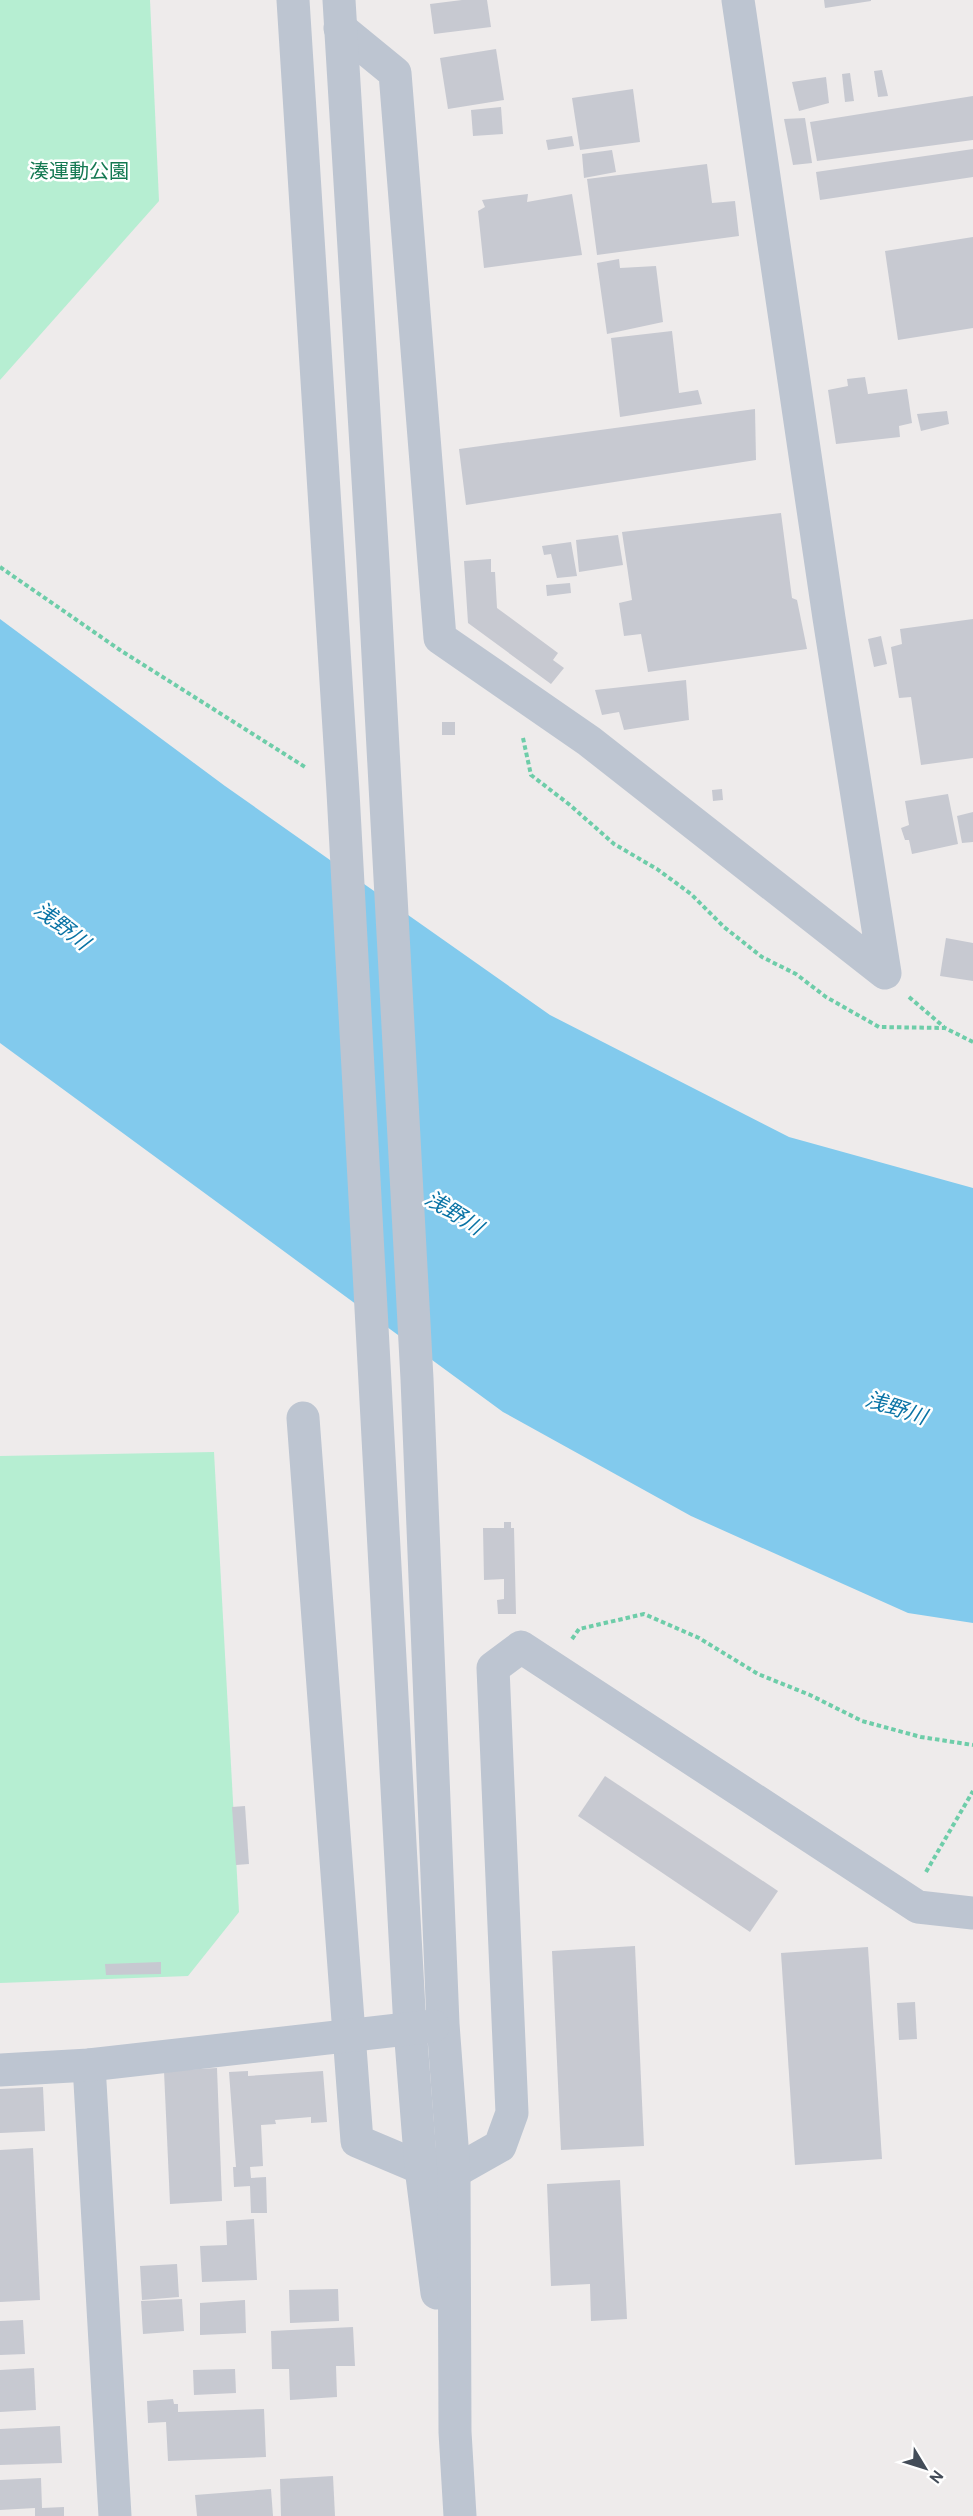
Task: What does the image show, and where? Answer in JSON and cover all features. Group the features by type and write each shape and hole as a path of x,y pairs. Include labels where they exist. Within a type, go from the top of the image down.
{"street":[{"path":"293,0 344,792 410,2028 421,2168 455,2432"},
{"path":"738,0 827,606 885,973"},
{"path":"339,14 395,73 440,638 589,741 885,973"},
{"path":"339,14 389,845 417,1379 443,2024 454,2172 455,2432 460,2516"},
{"path":"303,1418 347,2035 357,2141 421,2168 454,2172 500,2146 512,2113 493,1668 521,1647 918,1907 973,1913"},
{"path":"0,2070 89,2065 443,2024"},
{"path":"89,2065 115,2516"}],"path":[{"path":"0,567 120,650 344,792"},
{"path":"535,704 523,737 531,775 570,805 614,844 657,869 691,894 724,927 762,957 796,974 848,1010 879,1027 945,1028"},
{"path":"885,973 945,1028 973,1042"},
{"path":"552,1667 579,1629 644,1614 699,1638 758,1674 810,1695 862,1721 921,1737 973,1745"},
{"path":"908,1900 973,1791"}],"green space":[{"name":"湊運動公園","path":"0,0 150,0 159,201 0,380"},
{"path":"214,1452 239,1912 188,1976 0,1983 0,1456"}],"water":[{"name":"浅野川","path":"0,619 225,786 550,1015 789,1137 973,1188 973,1623 908,1613 691,1516 503,1412 0,1043"}],"building":[{"path":"487,0 491,27 434,34 430,4"},
{"path":"824,0 871,0 871,1 825,8"},
{"path":"496,49 504,100 448,109 440,58"},
{"path":"882,70 888,96 878,97 874,71"},
{"path":"850,73 854,101 845,102 842,74"},
{"path":"826,77 829,103 799,111 792,82"},
{"path":"633,89 640,142 580,150 572,98"},
{"path":"973,96 973,140 817,161 810,122"},
{"path":"501,107 503,134 473,136 471,110"},
{"path":"805,118 812,163 793,165 784,119"},
{"path":"572,136 574,146 548,150 546,140"},
{"path":"973,149 973,177 820,200 816,172"},
{"path":"612,150 616,172 584,178 582,154"},
{"path":"707,164 712,203 735,201 739,236 597,255 587,179"},
{"path":"528,194 527,202 572,194 582,255 484,268 478,211 485,207 482,200"},
{"path":"973,237 973,328 898,340 885,251"},
{"path":"619,259 620,268 656,266 663,322 607,334 597,263"},
{"path":"672,331 679,393 698,390 702,404 620,417 611,338"},
{"path":"865,377 868,394 907,389 912,423 899,426 900,437 836,444 828,390 848,386 847,379"},
{"path":"755,409 756,460 466,505 459,449"},
{"path":"947,411 949,424 921,431 917,414"},
{"path":"781,513 792,598 797,600 807,649 648,672 641,634 624,636 619,603 632,600 622,532"},
{"path":"618,535 623,565 579,572 576,540"},
{"path":"571,542 577,576 557,578 551,554 544,555 542,546"},
{"path":"491,559 491,572 495,572 497,608 558,653 553,660 564,668 551,684 468,623 464,561"},
{"path":"570,583 571,593 547,596 546,585"},
{"path":"973,619 973,758 921,765 911,697 899,698 891,647 902,644 900,629"},
{"path":"881,636 887,664 874,667 868,639"},
{"path":"686,680 689,720 624,730 619,712 602,715 595,690"},
{"path":"442,722 455,722 455,735 442,735"},
{"path":"722,789 723,800 713,801 712,790"},
{"path":"948,794 958,844 912,854 909,840 905,840 901,828 909,825 905,801"},
{"path":"973,812 973,842 962,843 957,816"},
{"path":"946,938 973,943 973,981 940,976"},
{"path":"504,1522 511,1522 511,1528 514,1528 516,1614 498,1614 497,1600 504,1599 504,1579 484,1580 483,1528 504,1528"},
{"path":"605,1776 778,1891 750,1932 578,1816"},
{"path":"245,1806 249,1864 236,1865 232,1807"},
{"path":"635,1946 644,2146 561,2150 552,1951"},
{"path":"868,1947 882,2159 795,2165 781,1953"},
{"path":"161,1962 161,1974 106,1975 105,1964"},
{"path":"915,2002 917,2039 899,2040 897,2003"},
{"path":"217,2068 222,2201 170,2204 164,2071"},
{"path":"248,2071 248,2076 323,2071 327,2122 311,2123 311,2117 275,2120 276,2124 261,2125 263,2166 250,2167 251,2178 266,2177 267,2213 251,2213 250,2186 234,2187 233,2167 236,2167 229,2072"},
{"path":"43,2087 45,2131 0,2133 0,2089"},
{"path":"33,2148 40,2300 0,2302 0,2150"},
{"path":"620,2180 627,2319 591,2321 590,2284 551,2286 547,2184"},
{"path":"254,2219 257,2280 202,2282 200,2246 227,2245 226,2221"},
{"path":"177,2264 179,2297 142,2300 140,2266"},
{"path":"338,2289 339,2321 290,2323 289,2290"},
{"path":"182,2299 184,2331 143,2334 141,2301"},
{"path":"245,2300 246,2333 200,2335 200,2303"},
{"path":"23,2320 25,2354 0,2355 0,2321"},
{"path":"353,2327 355,2366 336,2366 337,2397 290,2400 289,2369 272,2369 271,2331"},
{"path":"34,2368 36,2410 0,2412 0,2370"},
{"path":"235,2369 236,2393 194,2395 193,2370"},
{"path":"173,2399 174,2404 178,2404 178,2412 264,2409 266,2457 168,2461 166,2422 148,2423 147,2401"},
{"path":"60,2426 62,2463 0,2465 0,2429"},
{"path":"333,2476 335,2516 281,2516 280,2479"},
{"path":"41,2478 42,2508 64,2507 64,2516 35,2516 35,2508 0,2510 0,2480"},
{"path":"271,2489 273,2516 197,2516 195,2495"}]}
